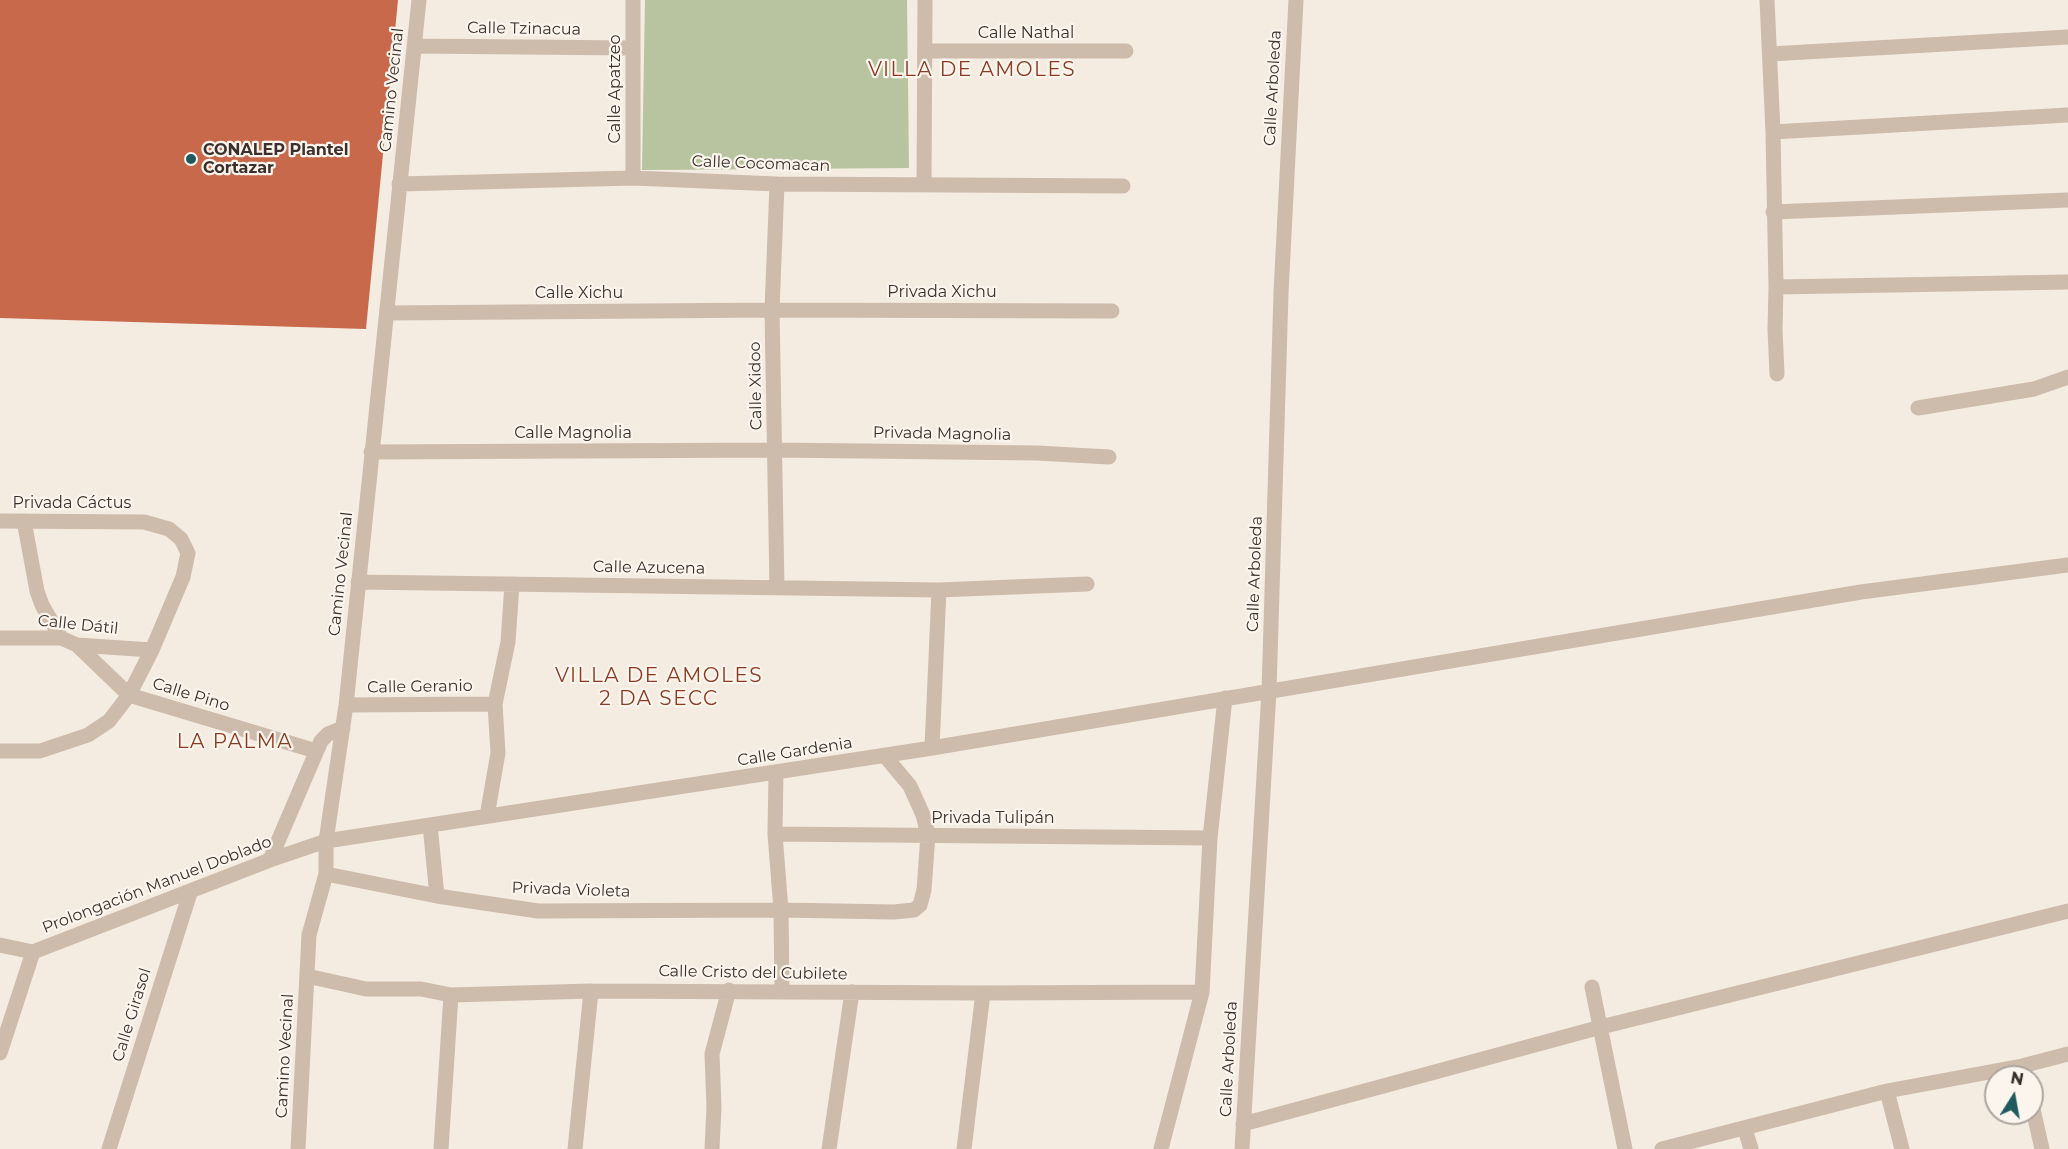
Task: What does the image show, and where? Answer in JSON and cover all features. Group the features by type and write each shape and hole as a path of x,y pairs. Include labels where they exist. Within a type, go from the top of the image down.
{"street":[{"name":"Camino Vecinal","path":"298,1149 309,935 326,874 326,841 346,705 419,0"},
{"name":"Calle Apatzeo","path":"633,0 633,178"},
{"path":"924,185 925,0"},
{"name":"Calle Arboleda","path":"1242,1149 1269,691 1281,304 1296,0"},
{"path":"1767,0 1773,132 1777,374"},
{"path":"1770,54 2068,37"},
{"name":"Calle Tzinacua","path":"415,46 632,48"},
{"name":"Calle Nathal","path":"926,51 1126,51"},
{"path":"1773,132 2068,115"},
{"name":"Calle Cocomacan","path":"399,184 633,178 777,184 1123,186"},
{"name":"Calle Xidoo","path":"777,184 772,310 777,588"},
{"path":"1773,212 2068,200"},
{"path":"1776,287 2068,282"},
{"name":"Privada Xichu","path":"772,310 1112,311"},
{"name":"Calle Xichu","path":"387,313 772,310"},
{"path":"1918,408 2034,389 2068,377"},
{"name":"Calle Magnolia","path":"371,452 775,450"},
{"name":"Privada Magnolia","path":"775,450 1037,453 1109,458"},
{"name":"Privada Cáctus","path":"0,521 144,522 169,529 181,539 188,553 183,577 152,650"},
{"path":"24,521 37,591 42,605 62,638"},
{"name":"Calle Gardenia","path":"326,841 885,756 1861,592 2068,565"},
{"name":"Calle Azucena","path":"358,582 939,590 1087,584"},
{"path":"486,816 498,753 495,704 508,642 512,584"},
{"path":"932,748 939,590"},
{"name":"Calle Dátil","path":"0,638 62,638 77,645 152,650"},
{"path":"77,645 129,695 152,650"},
{"name":"Calle Pino","path":"0,751 40,751 88,735 109,721 129,695 315,751"},
{"path":"1161,1149 1202,992 1210,838 1225,698"},
{"name":"Calle Geranio","path":"346,705 495,704"},
{"path":"270,860 315,751 328,734 343,728"},
{"path":"885,756 910,786 923,815 928,836"},
{"path":"776,773 775,834 781,910 782,992"},
{"path":"430,825 437,896"},
{"name":"Privada Tulipán","path":"775,834 1210,838"},
{"name":"Privada Violeta","path":"326,874 437,896 502,907 538,910 894,912 914,910 920,905 926,875 928,836"},
{"name":"Prolongación Manuel Doblado","path":"0,945 33,952 190,893 270,860 326,841"},
{"name":"Calle Girasol","path":"109,1149 190,893"},
{"path":"1243,1124 1601,1027 2068,911"},
{"path":"0,1053 33,952"},
{"name":"Calle Cristo del Cubilete","path":"307,976 366,989 421,989 451,995 729,990 983,993 1202,992"},
{"path":"1592,987 1625,1149"},
{"path":"712,1149 714,1107 712,1054 729,990"},
{"path":"575,1149 591,991"},
{"path":"829,1149 852,992"},
{"path":"963,1149 983,993"},
{"path":"441,1149 451,995"},
{"path":"2040,1065 2068,1054"},
{"path":"1662,1149 1887,1091 1984,1077"},
{"path":"1887,1091 1902,1149"},
{"path":"2037,1125 2042,1149"},
{"path":"1745,1129 1751,1149"}],"green space":[{"path":"645,0 907,0 909,168 642,170"}],"building":[{"name":"CONALEP Plantel Cortazar","path":"0,0 398,0 366,329 0,318"}],"place":[{"name":"CONALEP Plantel Cortazar","path":"191,159"}],"district":[{"name":"VILLA DE AMOLES","path":"972,70"},
{"name":"VILLA DE AMOLES 2 DA SECC","path":"659,688"},
{"name":"LA PALMA","path":"235,742"}]}
